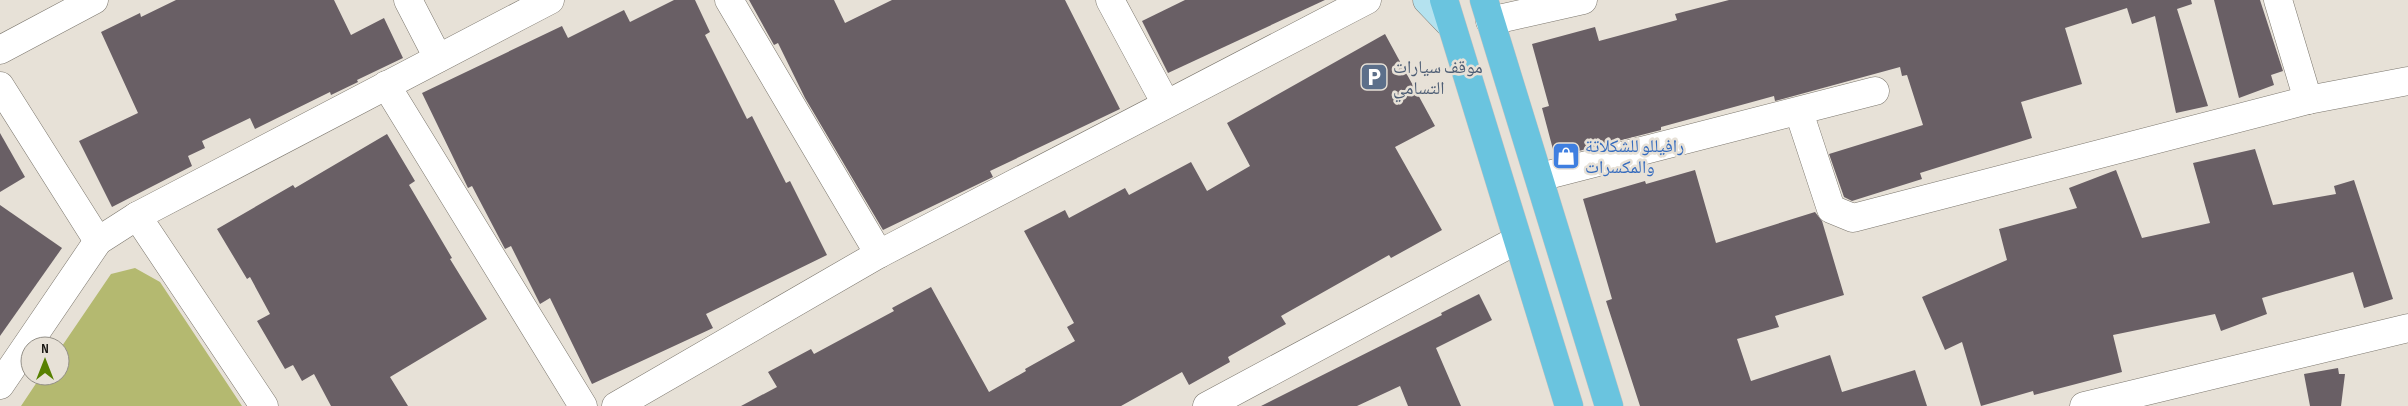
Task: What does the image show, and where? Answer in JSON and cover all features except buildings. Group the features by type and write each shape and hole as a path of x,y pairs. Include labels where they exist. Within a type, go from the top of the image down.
{"main road":[{"path":"1487,11 1540,177 1609,406"},
{"path":"1447,12 1569,406"}],"street":[{"path":"0,50 94,0"},
{"path":"408,0 438,58"},
{"path":"0,385 98,241 137,216 550,0"},
{"path":"729,0 879,254"},
{"path":"1110,0 1166,104"},
{"path":"616,406 879,254 1368,0"},
{"path":"1427,0 1447,12"},
{"path":"1487,11 1583,0"},
{"path":"2278,0 2308,100"},
{"path":"1799,112 1831,209 1853,218 2308,100 2408,81"},
{"path":"0,86 98,241"},
{"path":"386,86 583,406"},
{"path":"1540,177 1875,91"},
{"path":"137,216 264,406"},
{"path":"1207,406 1517,240"},
{"path":"2084,406 2161,398 2408,328"}],"green space":[{"path":"135,268 160,282 242,406 21,406 34,386 70,386 69,336 111,274"}],"place":[{"name":"موقف سيارات التسامي","path":"1374,77"},
{"name":"رافيللو للشكلاتة والمكسرات","path":"1566,156"}]}
